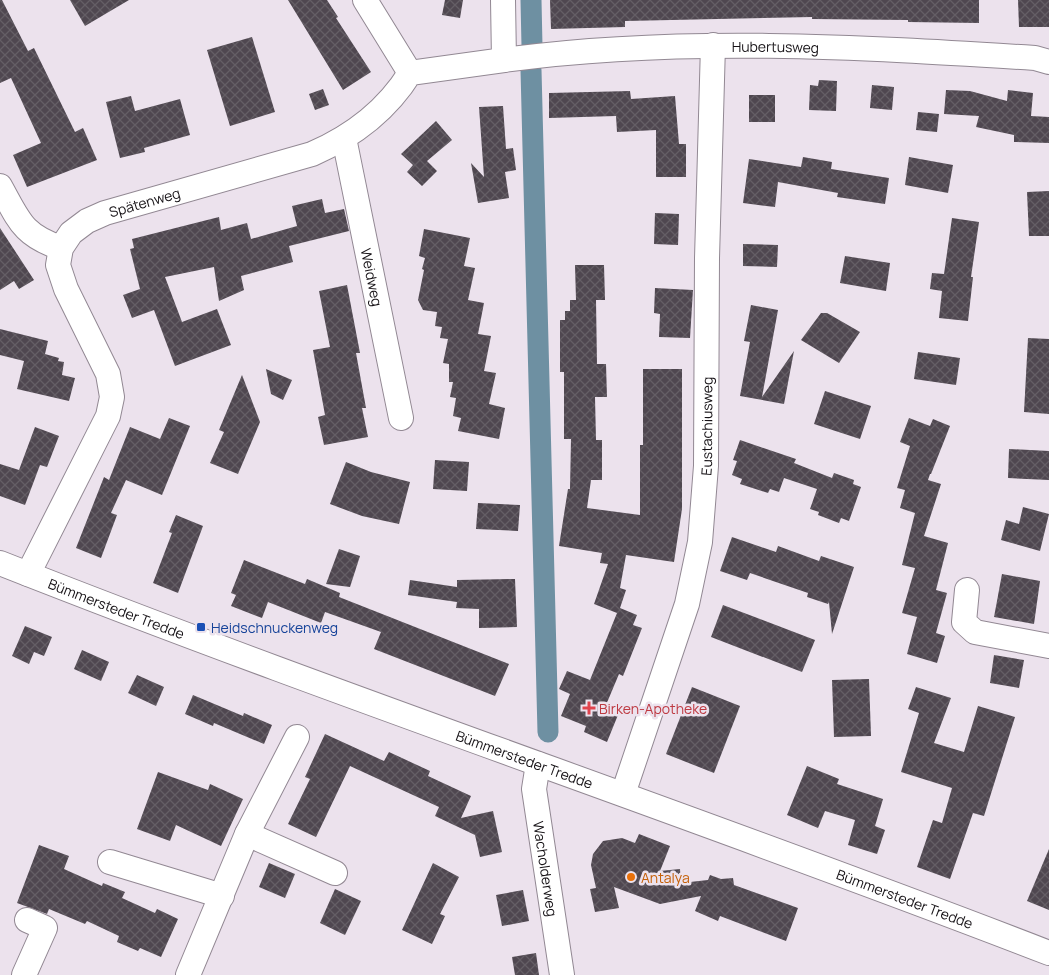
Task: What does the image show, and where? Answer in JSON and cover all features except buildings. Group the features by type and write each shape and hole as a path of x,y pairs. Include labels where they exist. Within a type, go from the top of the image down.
{"street":[{"path":"365,0 410,73 504,60 503,0"},
{"name":"Hubertusweg","path":"504,60 639,46 713,45 868,48 1035,58 1049,62"},
{"name":"Eustachiusweg","path":"623,794 687,604 700,542 706,466 707,258 713,45"},
{"name":"Spätenweg","path":"61,248 71,233 87,221 105,213 312,154 344,138 397,93 410,73"},
{"name":"Weidweg","path":"344,138 401,418"},
{"path":"0,186 22,227 41,241 61,248 58,265 66,289 108,374 112,398 108,416 28,574"},
{"name":"Bümmersteder Tredde","path":"0,563 538,764 798,857 1049,954"},
{"path":"967,590 964,622 975,632 1049,646"},
{"path":"188,975 247,834 297,737"},
{"name":"Wacholderweg","path":"538,764 534,789 562,975"},
{"path":"247,834 335,874"},
{"path":"110,862 222,896"},
{"path":"24,975 45,928 27,920"}],"waterway":[{"path":"531,0 532,46"},
{"path":"531,70 548,732"}],"place":[{"name":"Heidschnuckenweg","path":"201,627"},
{"name":"Birken-Apotheke","path":"589,708"},
{"name":"Antalya","path":"631,877"}]}
